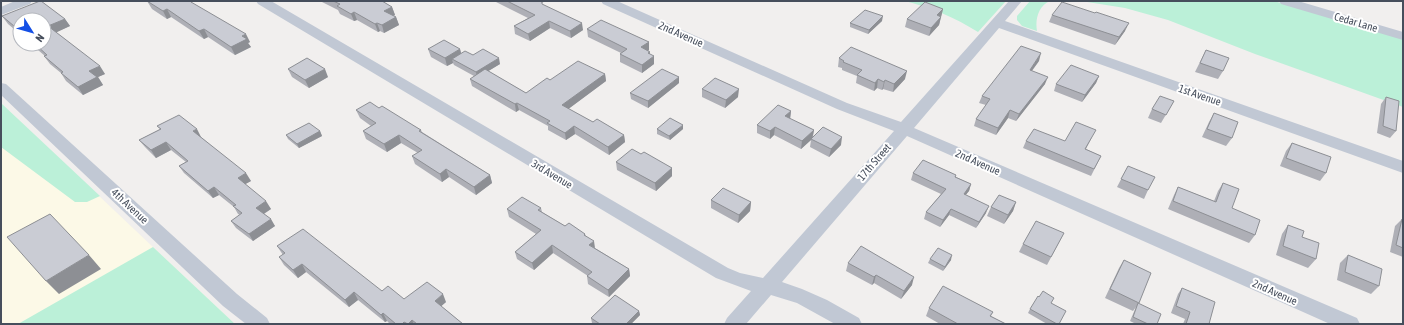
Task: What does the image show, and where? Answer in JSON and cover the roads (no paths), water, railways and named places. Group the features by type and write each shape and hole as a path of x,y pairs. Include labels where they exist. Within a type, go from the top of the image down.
{"street":[{"path":"1,11 26,1"},
{"name":"3rd Avenue","path":"262,1 722,273 742,282 786,291 804,298 852,324"},
{"name":"2nd Avenue","path":"607,1 842,106 876,117 1350,324"},
{"name":"17th Street","path":"734,324 1016,1"},
{"name":"Cedar Lane","path":"1285,1 1403,36"},
{"name":"1st Avenue","path":"997,23 1403,167"},
{"name":"4th Avenue","path":"1,87 230,300 260,324"}]}
